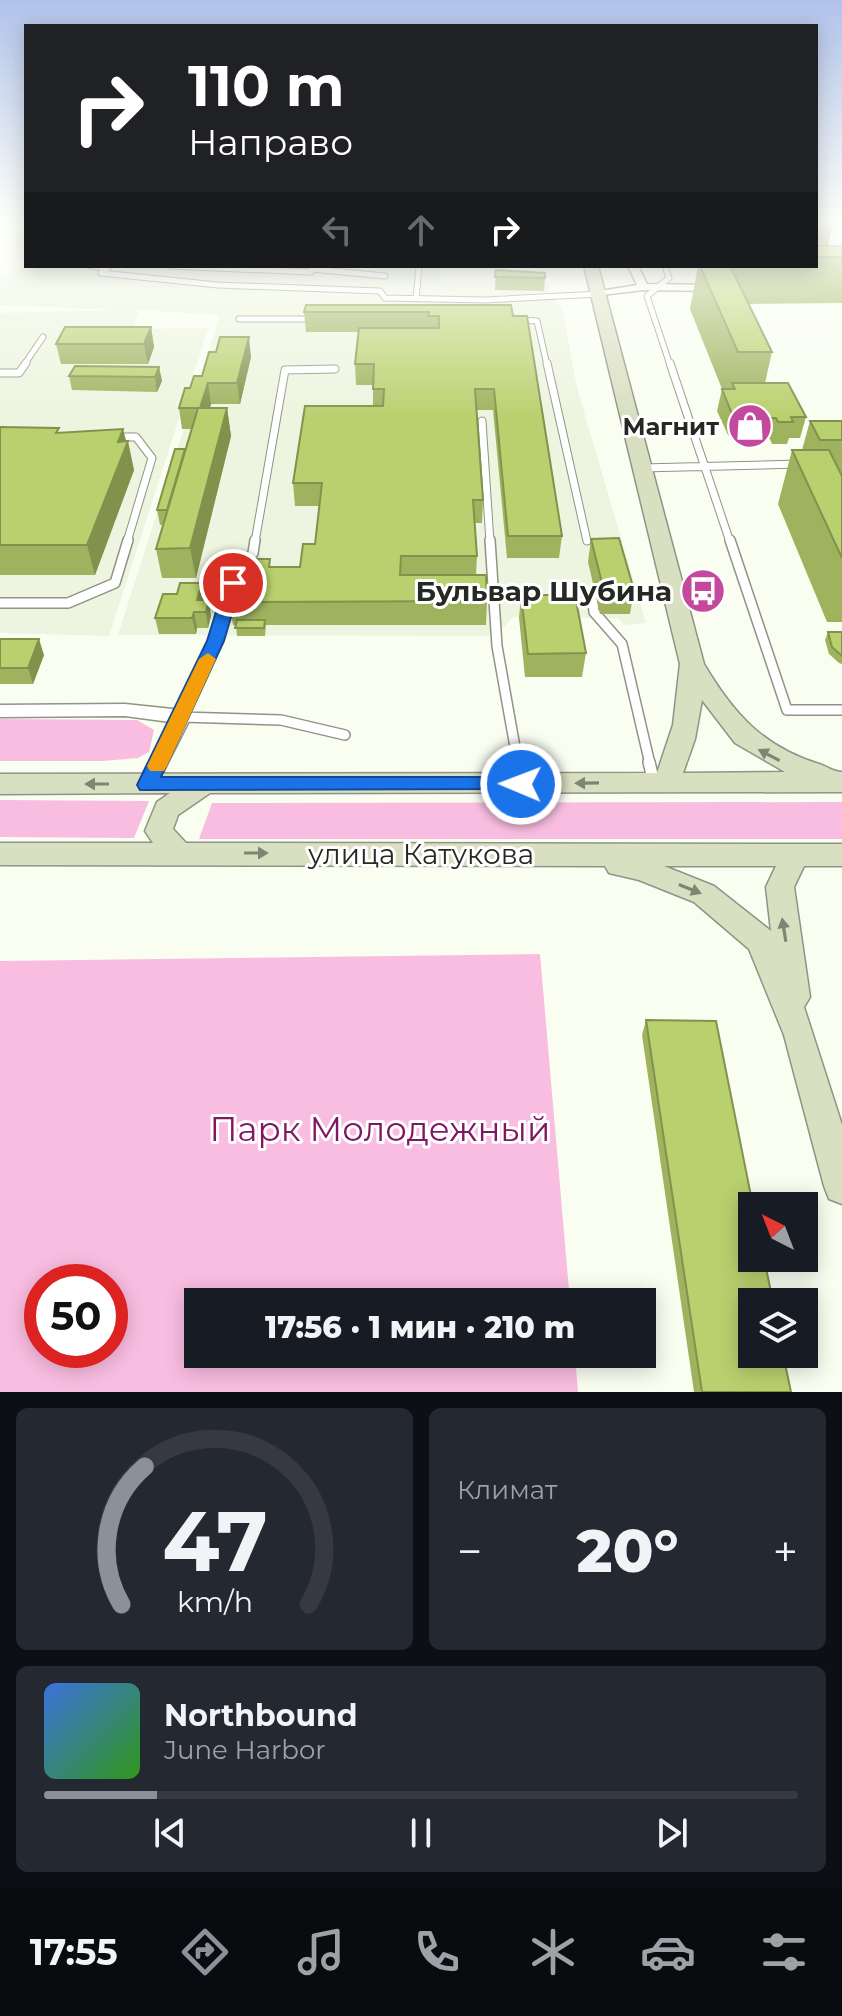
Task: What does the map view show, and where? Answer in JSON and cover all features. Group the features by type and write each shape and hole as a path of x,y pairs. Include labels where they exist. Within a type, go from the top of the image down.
{"main road":[{"path":"596,288 692,664 691,712 677,759 660,783"},
{"path":"692,664 721,714 744,740 772,758 842,781"},
{"path":"0,784 842,781"},
{"path":"178,853 159,831 166,809 203,785"},
{"name":"улица Катукова","path":"0,854 842,855"},
{"path":"561,854 642,869 704,894 761,941 800,1035 842,1186"},
{"path":"795,856 780,887 800,1035"}],"street":[{"path":"598,294 637,288"},
{"path":"657,288 734,288"},
{"path":"0,711 125,710 182,717 147,785"}],"lane":[{"path":"315,288 380,291"},
{"path":"416,299 417,288"},
{"path":"657,288 647,296 787,710 842,710"},
{"path":"380,291 385,298 486,300 598,294"},
{"path":"486,300 490,309"},
{"path":"239,319 318,319"},
{"path":"508,319 537,321 587,541"},
{"path":"0,373 19,373 43,337"},
{"path":"335,369 285,370 253,553 233,583 223,621 182,717 281,720 345,735"},
{"path":"482,421 497,646 521,784"},
{"path":"0,603 68,603 115,583 152,458 136,437 106,438"},
{"path":"642,468 812,464"},
{"path":"592,594 594,612 622,644 660,783"}],"shaded area":[{"path":"0,288 549,288 562,307 577,388 646,623 624,625 618,618 513,617 496,636 118,635 220,315 139,310 133,329 208,328 109,636 0,633 0,313 119,310 0,305"}],"green space":[{"path":"0,719 137,720 154,730 149,752 138,758 0,761"},
{"path":"0,800 149,801 134,838 0,837"},
{"path":"842,802 842,839 199,839 212,803"},
{"name":"Парк Молодежный","path":"540,954 569,1288 184,1288 184,1368 576,1368 578,1392 0,1392 0,961"}],"building":[{"path":"710,288 741,288 772,352 738,352"},
{"path":"306,305 511,305 513,316 527,316 562,536 508,536 494,389 475,389 483,500 473,500 477,556 401,556 400,575 486,575 487,601 229,602 238,559 270,559 269,567 300,567 303,544 315,544 322,483 293,483 305,406 383,406 384,389 373,389 374,364 355,364 359,328 439,328 439,316 428,316 429,312 304,312"},
{"path":"65,327 151,327 144,344 56,344"},
{"path":"220,337 249,337 237,383 208,383 200,408 179,408 185,388 190,388 194,376 202,376 209,352 216,352"},
{"path":"75,366 159,367 155,377 69,376"},
{"path":"732,383 788,383 806,417 791,417 793,422 778,422 776,418 740,418 732,414 722,389 735,389"},
{"path":"198,408 227,408 190,548 156,549"},
{"path":"810,421 842,421 842,440 820,440"},
{"path":"0,427 59,428 56,433 123,429 118,442 128,441 87,545 0,545"},
{"path":"175,449 185,449 167,510 157,510"},
{"path":"792,450 829,450 842,476 842,558"},
{"path":"619,538 634,590 604,591 591,539"},
{"path":"180,583 202,583 197,600 209,600 206,612 194,612 192,618 155,618 163,594 177,594"},
{"path":"521,595 575,595 586,653 528,654"},
{"path":"237,620 265,620 264,628 235,628"},
{"path":"828,632 842,632 842,656 832,647"},
{"path":"0,639 39,639 28,668 0,668"},
{"path":"646,1020 716,1021 750,1192 738,1192 738,1272 767,1272 770,1288 738,1288 738,1368 786,1368 791,1392 702,1392"}],"slow traffic":[{"path":"157,766 208,659"}],"place":[{"name":"Магнит","path":"750,426"},
{"name":"Бульвар Шубина","path":"703,591"}],"route":[{"path":"233,583 215,641 182,717 147,785 521,784"}]}
